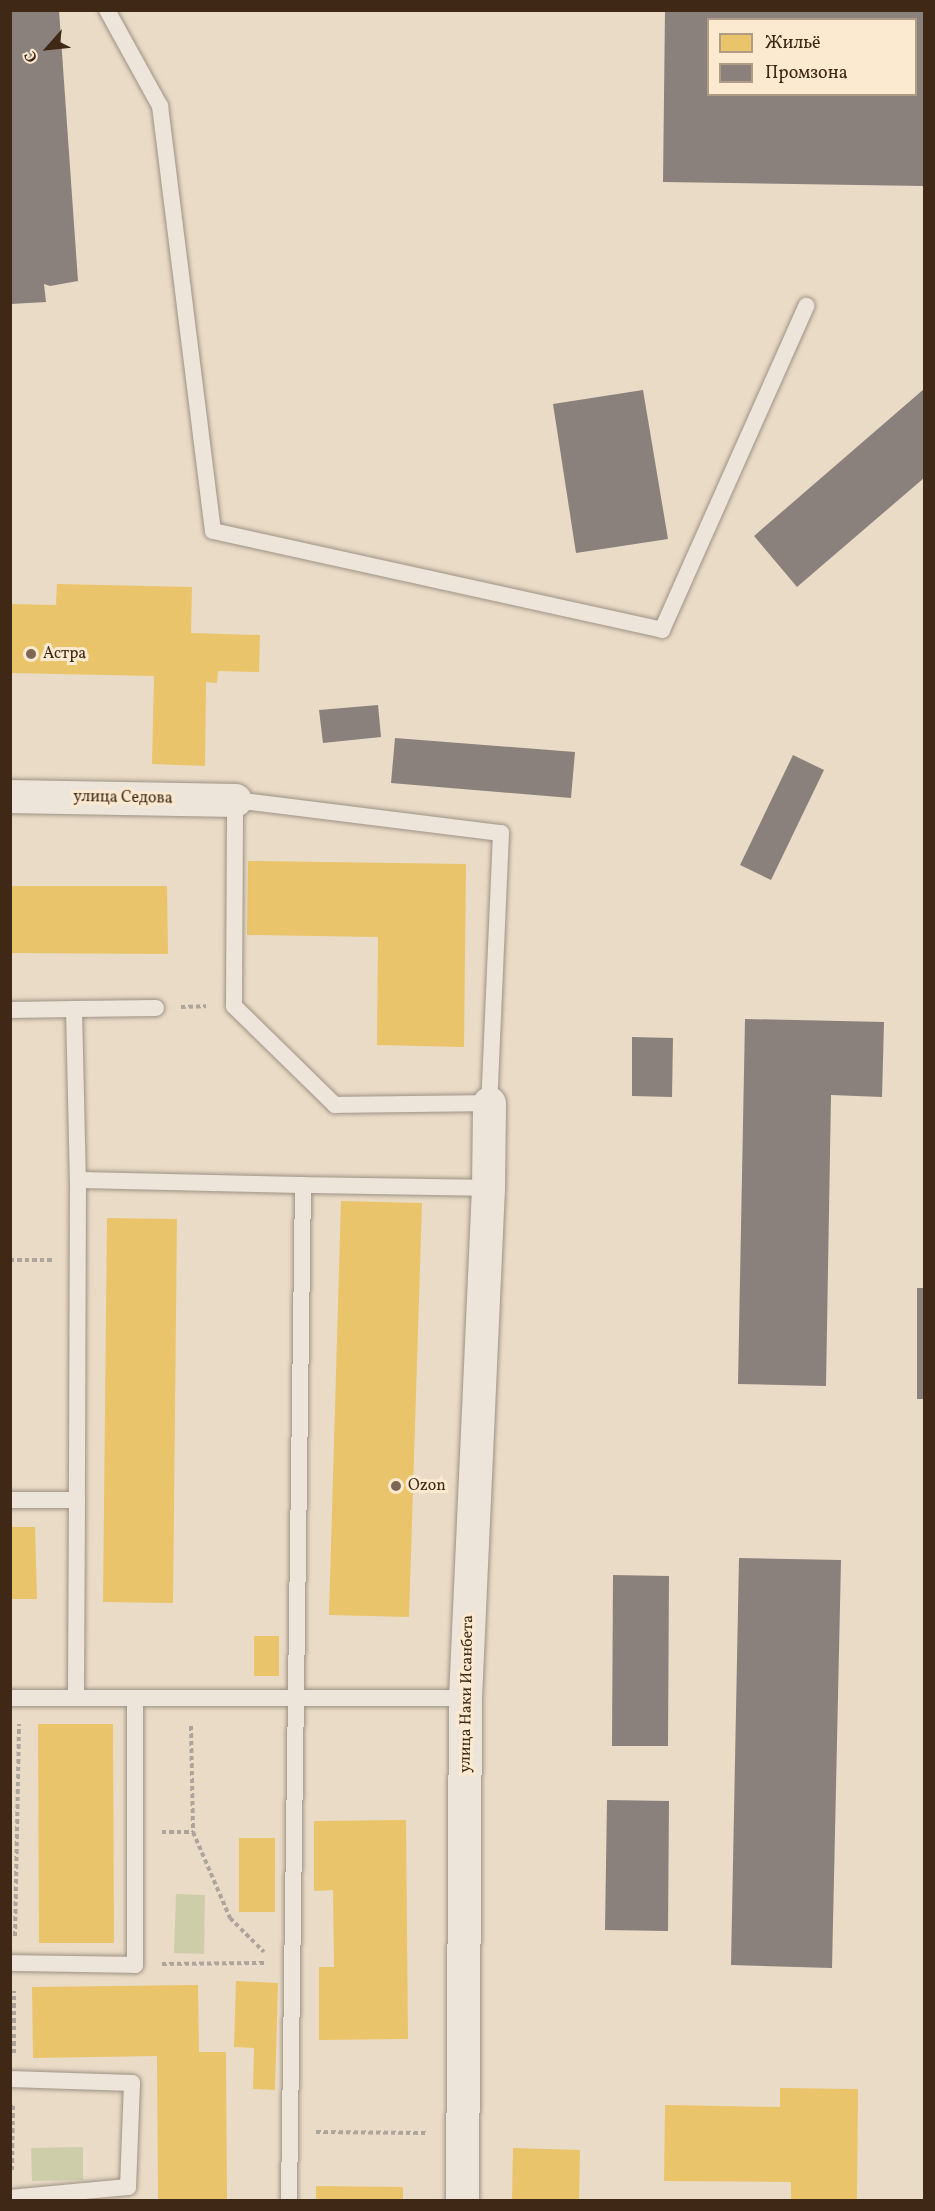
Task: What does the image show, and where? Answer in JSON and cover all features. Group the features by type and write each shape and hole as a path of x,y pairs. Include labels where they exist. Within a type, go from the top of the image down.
{"street":[{"name":"улица Седова","path":"10,796 235,801"},
{"name":"улица Наки Исанбета","path":"462,2200 465,1698 488,1188 489,1103"}],"lane":[{"path":"107,10 160,106 213,531 662,630 806,306"},
{"path":"235,801 501,833 489,1103 335,1105 234,1006 235,801"},
{"path":"10,1010 156,1008"},
{"path":"74,1009 78,1180 76,1698"},
{"path":"78,1180 488,1188"},
{"path":"289,2200 290,2132 284,1963 294,1698 303,1185"},
{"path":"10,1500 77,1500"},
{"path":"10,1698 465,1698"},
{"path":"10,1963 135,1965 135,1698"},
{"path":"10,2079 132,2084 128,2187 10,2198"}],"path":[{"path":"156,1008 234,1006"},
{"path":"10,1260 78,1260"},
{"path":"191,1698 193,1832 230,1918 284,1963"},
{"path":"135,1965 284,1963"},
{"path":"290,2132 463,2133"}],"green space":[{"path":"176,1894 205,1895 204,1954 174,1953"},
{"path":"83,2147 83,2180 32,2181 31,2148"}],"building: Жильё":[{"path":"57,584 192,587 191,633 260,635 259,672 218,671 217,683 206,682 205,766 152,764 154,676 10,673 10,604 56,605"},
{"path":"248,861 466,864 464,1047 377,1045 378,937 247,935"},
{"path":"10,886 167,886 168,954 10,953"},
{"path":"341,1201 422,1203 409,1617 329,1615"},
{"path":"107,1218 177,1219 173,1603 103,1602"},
{"path":"10,1527 35,1527 37,1599 10,1599"},
{"path":"254,1636 279,1636 279,1676 254,1676"},
{"path":"38,1724 113,1724 114,1943 39,1943"},
{"path":"406,1820 408,2039 319,2040 319,1967 334,1967 333,1890 314,1891 314,1821"},
{"path":"239,1838 275,1838 275,1912 239,1912"},
{"path":"236,1981 278,1983 275,2090 253,2089 254,2048 234,2047"},
{"path":"198,1985 199,2052 226,2052 227,2200 158,2200 157,2056 33,2058 32,1987"},
{"path":"780,2088 858,2089 857,2200 791,2200 791,2182 664,2181 665,2105 780,2107"},
{"path":"513,2148 580,2150 579,2200 512,2200"},
{"path":"316,2186 403,2187 403,2200 316,2200"}],"building: Промзона":[{"path":"10,10 59,10 78,281 50,286 44,284 46,302 11,304"},
{"path":"665,10 924,10 924,186 663,182"},
{"path":"924,389 924,478 797,587 754,536"},
{"path":"643,390 668,539 576,553 553,404"},
{"path":"378,705 381,737 323,743 319,710"},
{"path":"395,738 575,752 571,798 391,783"},
{"path":"793,755 824,770 771,880 740,865"},
{"path":"745,1019 884,1022 882,1097 831,1095 826,1386 738,1384"},
{"path":"632,1037 673,1038 672,1097 632,1096"},
{"path":"917,1288 924,1288 924,1399 917,1399"},
{"path":"739,1558 841,1560 832,1968 731,1965"},
{"path":"613,1575 669,1576 668,1746 612,1746"},
{"path":"607,1800 669,1801 668,1931 605,1930"}],"place":[{"name":"Астра","path":"31,654"},
{"name":"Ozon","path":"396,1486"}]}
